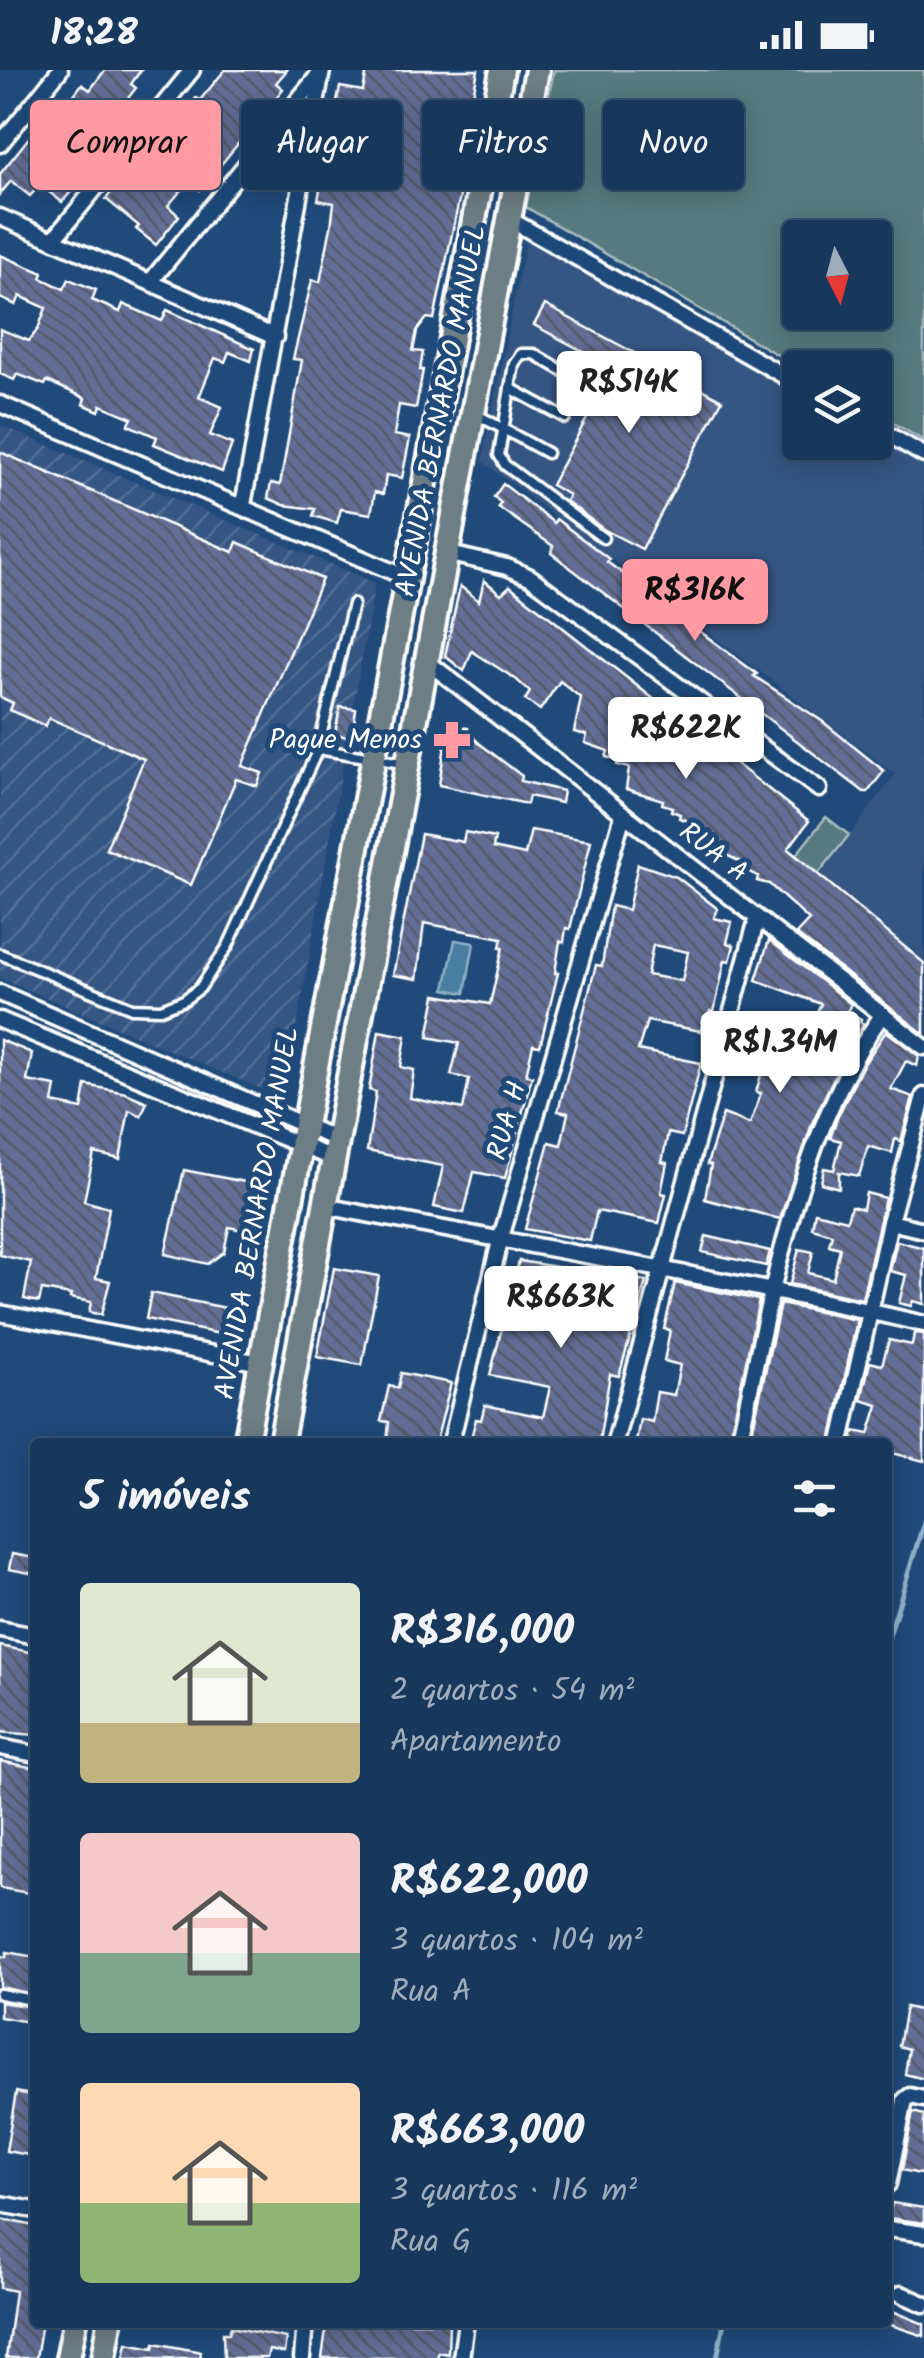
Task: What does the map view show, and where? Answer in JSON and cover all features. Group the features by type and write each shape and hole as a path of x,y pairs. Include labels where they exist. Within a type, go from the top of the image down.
{"main road":[{"name":"AVENIDA BERNARDO MANUEL","path":"496,100 502,70"},
{"name":"AVENIDA BERNARDO MANUEL","path":"531,100 536,70"},
{"name":"AVENIDA BERNARDO MANUEL","path":"282,1438 514,190"},
{"name":"AVENIDA BERNARDO MANUEL","path":"247,1438 478,191"},
{"path":"478,191 511,209"},
{"path":"68,2358 74,2328"},
{"path":"104,2358 109,2328"}],"street":[{"path":"0,144 60,70"},
{"path":"53,240 192,70"},
{"path":"150,281 323,70"},
{"path":"243,506 323,70"},
{"path":"511,209 782,373"},
{"path":"0,217 274,337"},
{"path":"0,404 405,576"},
{"path":"892,437 924,455"},
{"path":"444,553 508,567 530,577 819,789"},
{"name":"RUA A","path":"425,660 924,1047"},
{"name":"RUA H","path":"452,1438 500,1241 624,815"},
{"path":"616,1438 757,919"},
{"path":"0,993 303,1136"},
{"path":"740,1438 782,1250 830,1106 856,1052 882,1015"},
{"path":"0,1020 336,1149"},
{"path":"842,1438 890,1222 919,1134 924,1096"},
{"path":"326,1206 662,1268 924,1324"},
{"path":"890,1222 924,1230"},
{"path":"0,1313 261,1363"},
{"path":"0,1629 30,1635"},
{"path":"0,1747 30,1753"},
{"path":"892,2164 905,2100 910,2096 924,2099"},
{"path":"0,2204 30,2209"},
{"path":"892,2230 924,2234"},
{"path":"901,2294 924,2304"},
{"path":"302,2358 304,2328"},
{"path":"462,2358 465,2328"}],"lane":[{"path":"587,385 534,354 516,358 499,455 505,465 603,538"},
{"path":"510,388 564,418"},
{"path":"472,412 547,453"},
{"path":"0,954 132,1008 161,1009 200,988 228,946 318,749 354,604"},
{"path":"318,749 406,764"},
{"path":"0,1994 28,1999"}],"shaded area":[{"path":"526,241 782,385 782,460 892,460 892,447 924,465 924,960 820,875 895,774 482,461"},
{"path":"0,425 375,583 284,1099 0,978"},
{"path":"455,940 474,943 465,993 445,989"}],"green space":[{"path":"554,70 924,70 924,441 892,422 892,350 782,350 782,357 526,207 529,190 583,190 583,100 548,100"},
{"path":"826,817 849,835 819,873 796,855"}],"building":[{"path":"105,70 141,70 131,84 136,88 126,100 70,100 82,84 90,90"},
{"path":"225,70 287,70 276,83 283,89 274,100 241,100 241,140 221,164 221,100 200,100"},
{"path":"367,70 478,70 472,100 422,100 422,190 461,190 434,319 427,318 417,331 413,351 423,352 423,370 416,408 399,405 394,435 410,438 402,478 386,475 383,494 375,492 371,514 341,509 337,523 313,516 315,509 284,505 268,498 271,483 280,485 302,360 293,359 312,280 320,282 331,227 334,203 318,200 320,190 402,190 402,100 337,100 340,87 363,91"},
{"path":"30,136 30,190 35,190 30,196 11,181 0,194 0,174"},
{"path":"46,190 72,190 62,202"},
{"path":"113,190 181,190 168,206 179,216 156,245 106,199"},
{"path":"0,255 43,273 41,278 64,289 69,279 96,290 92,300 120,312 123,304 162,321 167,310 254,349 251,361 229,352 225,362 215,358 199,397 222,407 210,435 232,444 222,472 154,444 157,437 128,425 132,418 101,405 99,411 83,404 85,398 47,381 45,385 17,374 14,380 0,374 0,329 29,341 46,308 20,296 16,305 0,298"},
{"path":"545,305 722,400 642,549 603,529 566,501 569,495 551,485 614,368 534,325"},
{"path":"0,452 233,552 237,542 322,579 242,766 262,773 257,786 236,779 191,885 106,849 144,759 49,718 45,726 10,710 13,703 0,697"},
{"path":"503,484 554,523 556,519 757,674 754,676 822,721 884,771 868,792 551,553 553,546 498,507 501,503 494,497"},
{"path":"484,580 501,594 510,586 809,821 788,849 924,963 924,1034 796,934 809,920 769,884 757,881 758,876 739,867 741,862 722,853 715,842 705,839 706,835 688,825 689,821 679,818 672,807 662,804 663,800 626,789 629,768 606,757 608,751 585,743 587,735 574,732 581,698 560,681 540,710 525,700 530,692 517,680 472,651 464,671 445,656 460,586 479,601"},
{"path":"340,707 356,709 352,738 335,734"},
{"path":"448,725 468,728 479,743 522,776 521,781 563,791 561,803 529,796 527,804 439,785"},
{"path":"531,830 591,841 570,929 566,928 564,942 560,941 558,973 540,1046 533,1045 526,1075 532,1076 505,1178 474,1172 464,1213 434,1207 443,1166 367,1151 376,1092 369,1090 379,1031 406,1036 401,1067 414,1070 410,1098 463,1109 469,1079 451,1075 459,1043 428,1037 436,995 490,1004 503,947 502,938 424,923 417,979 393,975 421,834 463,842 465,832 495,838 493,848 525,855"},
{"path":"638,864 677,877 718,909 714,918 732,922 727,943 734,945 730,961 725,960 714,1012 704,1017 701,1031 647,1021 638,1050 701,1063 682,1136 668,1133 662,1162 667,1163 661,1193 666,1194 659,1223 597,1211 590,1241 525,1229 549,1142 561,1145 568,1113 558,1111 596,965 602,966 611,906 628,910","holes":["653,945 688,952 682,981 647,975"]},
{"path":"769,940 851,1004 847,1012 864,1024 813,1121 780,1219 705,1199 711,1165 707,1164 723,1114 750,1124 761,1093 756,1092 761,1075 747,1070 751,1060 739,1056 750,1028 813,1047 823,1021 815,1017 821,1004 756,980"},
{"path":"886,1031 919,1056 917,1066 906,1061 891,1089 913,1097 901,1141 895,1139 892,1153 868,1146 859,1176 839,1172 839,1188 821,1183 824,1168 834,1170 841,1141 830,1138 838,1116 862,1067"},
{"path":"0,1040 32,1053 27,1081 56,1086 53,1103 82,1109 86,1085 126,1093 147,1102 141,1116 129,1110 120,1159 94,1153 84,1201 109,1208 96,1278 110,1281 101,1315 89,1312 91,1302 70,1298 71,1295 42,1290 39,1302 24,1299 31,1262 0,1255"},
{"path":"184,1170 260,1185 250,1232 229,1227 224,1252 208,1264 165,1254"},
{"path":"866,1193 885,1198 862,1299 790,1284 799,1249 813,1252 808,1273 833,1279 840,1248 829,1245 832,1234 812,1228 815,1212 847,1220 851,1206 863,1209"},
{"path":"706,1236 770,1251 766,1266 702,1252"},
{"path":"897,1241 924,1248 924,1304 899,1303 906,1275 890,1271"},
{"path":"519,1261 646,1281 619,1376 610,1374 600,1438 471,1438 485,1405 543,1417 550,1387 490,1375"},
{"path":"334,1268 379,1276 362,1365 317,1357"},
{"path":"675,1283 759,1300 730,1438 637,1438 640,1419 652,1422 657,1392 674,1395 680,1365 664,1361 670,1330 664,1329"},
{"path":"151,1293 226,1308 220,1334 146,1319"},
{"path":"780,1304 857,1320 832,1438 751,1438"},
{"path":"914,1333 924,1334 924,1461 892,1453 892,1438 853,1438 854,1431 869,1434 878,1405 861,1400 870,1362 882,1365 889,1340 912,1345"},
{"path":"401,1373 451,1383 437,1438 387,1438 389,1422 381,1421 389,1386 398,1388"},
{"path":"12,1554 30,1557 30,1573 9,1569"},
{"path":"0,1646 30,1652 30,1735 0,1732"},
{"path":"0,1761 30,1767 30,1893 0,1888"},
{"path":"7,1952 30,1956 30,1994 0,1987 0,1956 6,1957"},
{"path":"0,2002 30,2005 30,2022 0,2017"},
{"path":"906,2007 924,2011 924,2079 905,2074 909,2049 899,2046"},
{"path":"16,2092 30,2095 30,2155 6,2151"},
{"path":"913,2112 924,2115 924,2175 902,2170"},
{"path":"892,2203 924,2208 924,2223 892,2218"},
{"path":"0,2219 30,2225 30,2328 41,2328 36,2358 6,2358 15,2291 0,2288"},
{"path":"892,2311 924,2324 924,2336 892,2325"},
{"path":"231,2328 236,2328 286,2338 284,2353 269,2350 267,2358 224,2358 223,2333 229,2333"},
{"path":"326,2328 449,2328 448,2354 438,2352 438,2358 322,2358"},
{"path":"127,2343 154,2348 155,2343 201,2352 200,2358 124,2358"}],"waterway":[{"path":"892,1626 924,1522"},
{"path":"717,2358 723,2328"}],"place":[{"name":"Pague Menos","path":"452,740"}]}
